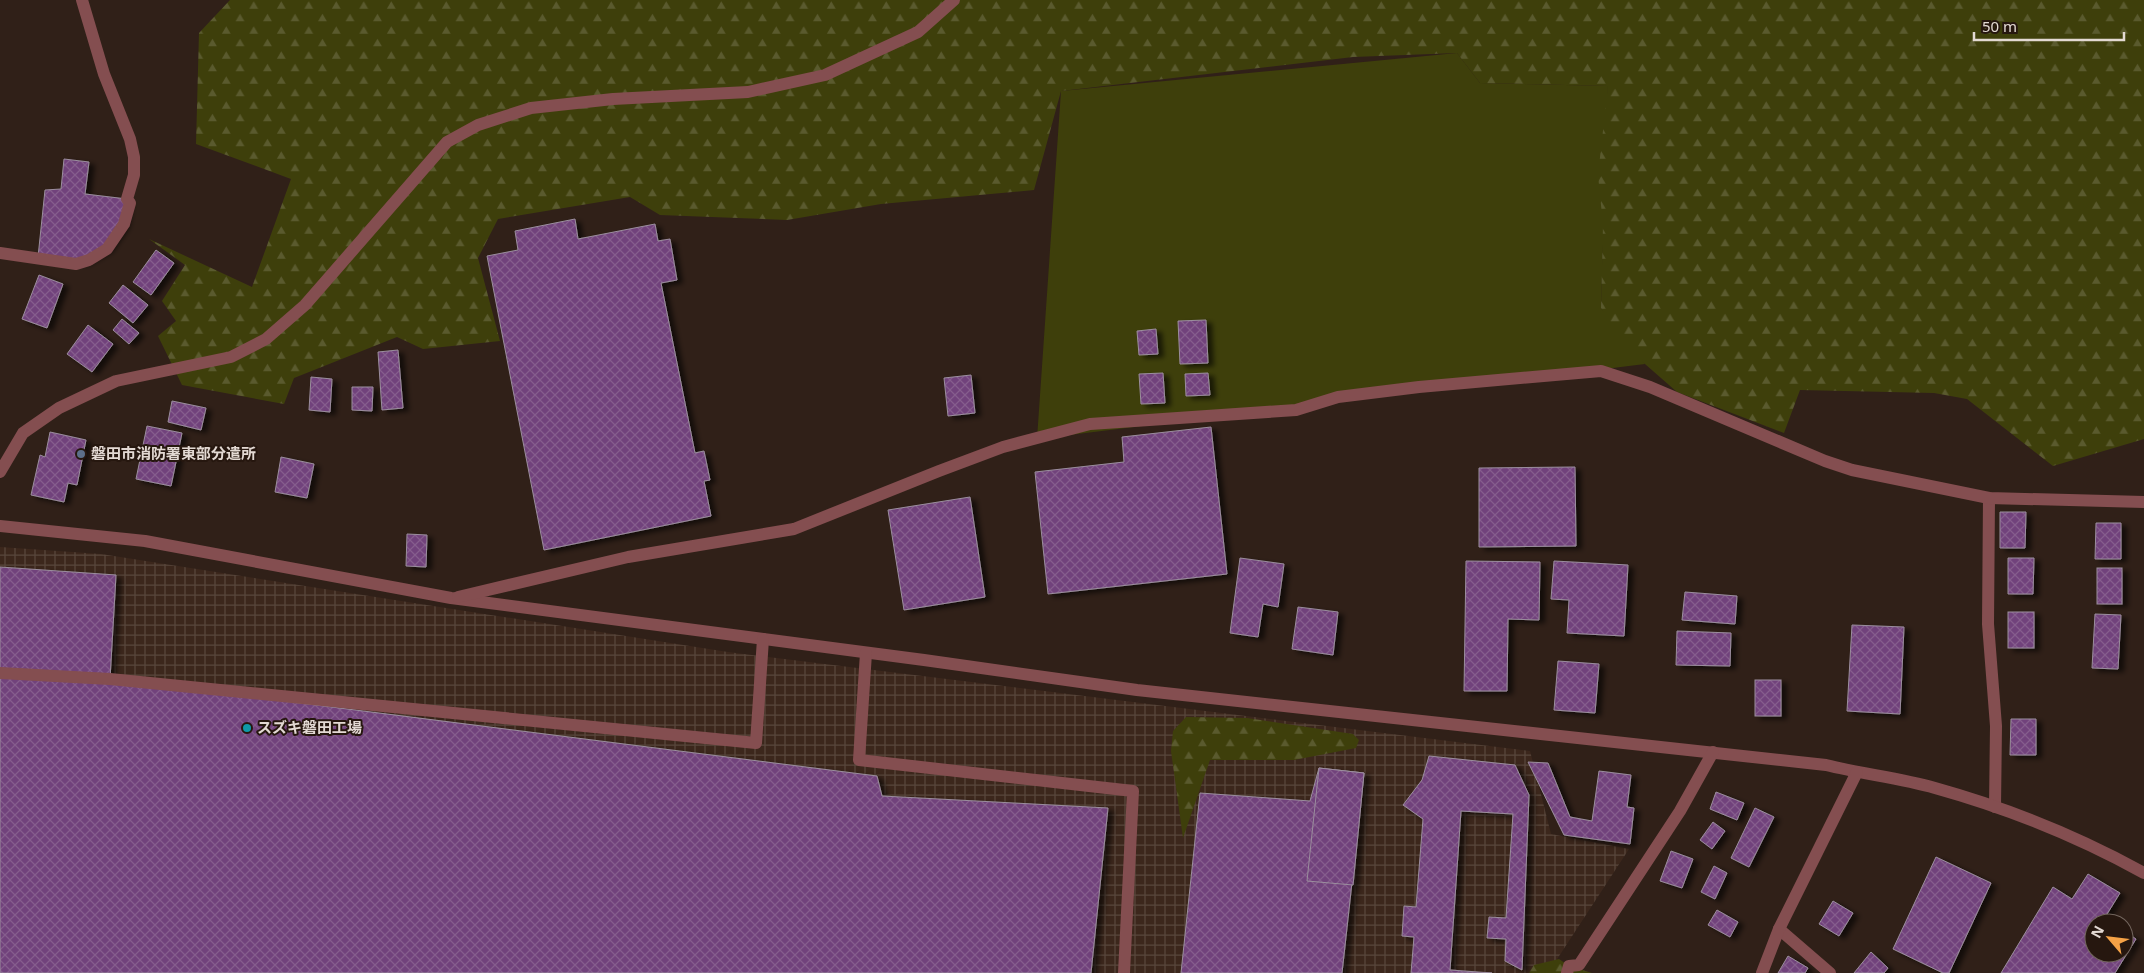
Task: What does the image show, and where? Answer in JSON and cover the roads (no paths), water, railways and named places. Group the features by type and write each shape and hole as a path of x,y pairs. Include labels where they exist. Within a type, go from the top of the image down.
{"street":[{"path":"0,253 76,264 89,260 107,249 124,224 130,203 127,199 134,175 134,157 130,139 104,74 82,0"},
{"path":"0,472 23,433 59,408 116,381 231,357 266,339 306,305 447,142 478,125 531,108 613,98 748,92 825,75 918,32 954,0"},
{"path":"451,598 628,557 794,529 939,470 1003,448 1090,424 1296,410 1338,397 1410,388 1601,371 1650,387 1825,461 1852,470 1989,498 2144,502"},
{"path":"1989,498 1988,624 1996,726 1995,807"},
{"path":"0,526 145,540 451,598 1137,690 1826,765 1934,788 1995,807 2103,851 2144,873"},
{"path":"0,673 110,679 756,743 763,639"},
{"path":"866,653 859,760 1133,791 1124,973"},
{"path":"1566,973 1570,966 1579,965 1680,811 1712,752"},
{"path":"1762,973 1779,929 1857,772"},
{"path":"1779,929 1830,973"}],"place":[{"name":"磐田市消防署東部分遣所","path":"81,454"},
{"name":"スズキ磐田工場","path":"247,728"}]}
